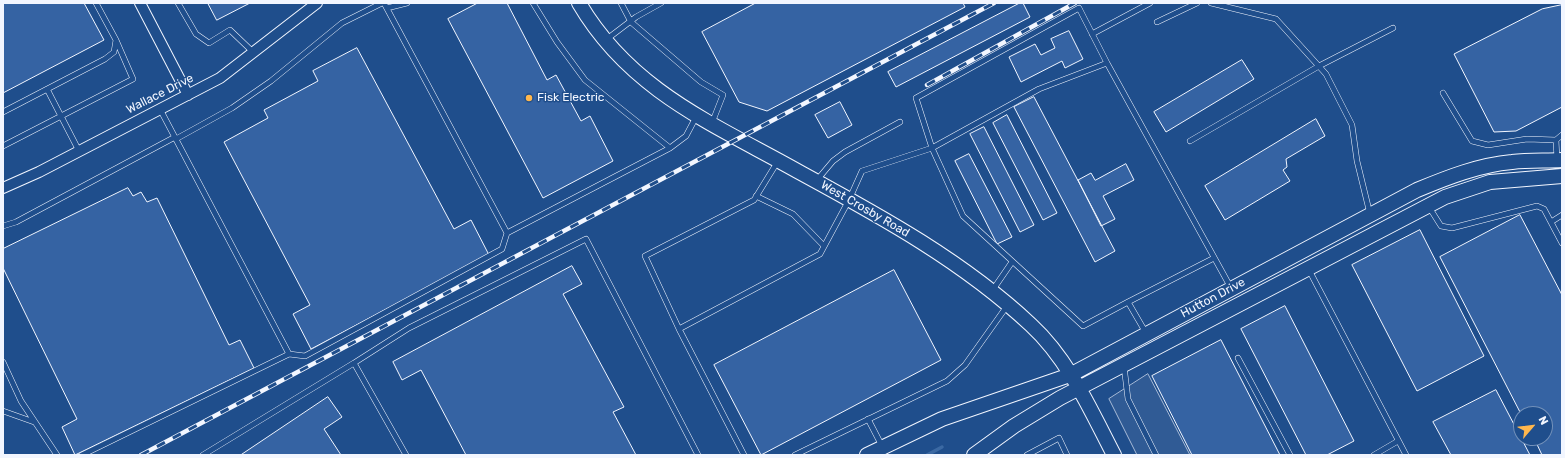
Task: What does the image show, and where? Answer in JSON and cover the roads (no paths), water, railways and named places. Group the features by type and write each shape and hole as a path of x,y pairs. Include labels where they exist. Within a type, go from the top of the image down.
{"street":[{"path":"140,3 188,95"},
{"name":"Wallace Drive","path":"3,188 39,172 220,78 317,3"},
{"name":"West Crosby Road","path":"579,3 606,40 636,73 664,96 696,117 816,181 913,237 992,291 1033,326 1057,355 1079,388 1114,455"},
{"path":"1560,160 1561,179"},
{"name":"Hutton Drive","path":"867,455 942,419 1070,375 1417,190 1453,175 1484,166 1513,162 1560,160"},
{"name":"Hutton Drive","path":"978,454 1014,426 1079,388 1124,366 1445,197 1490,182 1561,179"},
{"path":"1370,215 1379,232"},
{"path":"1231,289 1240,305"}],"lane":[{"path":"3,146 133,79 116,40 96,3"},
{"path":"178,3 196,34 209,43 230,30 253,52"},
{"path":"3,226 16,222 232,108 271,81 342,23 384,4 407,3"},
{"path":"534,3 557,42 585,80 670,148"},
{"path":"621,3 630,22 701,82 723,95 711,124"},
{"path":"606,40 630,22 660,3"},
{"path":"1092,34 1150,3"},
{"path":"1157,22 1197,3"},
{"path":"1211,3 1276,19 1326,74 1352,125 1357,161 1370,215"},
{"path":"82,455 289,354 305,356 502,250 507,233 384,4"},
{"path":"1214,258 1083,326 963,216 932,148 916,98 1079,8 1107,63 1214,258 1231,289"},
{"path":"1190,142 1319,66 1393,28"},
{"path":"3,112 105,60 114,52 116,40"},
{"path":"679,329 820,254 849,200 862,171 932,148 1039,89 1107,63"},
{"path":"47,89 79,151"},
{"path":"1443,93 1472,141 1488,145 1526,139 1556,140 1562,135"},
{"path":"160,109 289,354"},
{"path":"507,233 670,148 686,136 696,117"},
{"path":"816,181 833,161 845,152 900,122"},
{"path":"1556,140 1560,160"},
{"path":"744,455 679,329 645,256 754,200 778,160"},
{"path":"756,196 793,214 824,246"},
{"path":"1429,206 1441,226 1452,228 1537,206 1544,209 1562,243"},
{"path":"1551,222 1562,215"},
{"path":"202,455 409,328 586,239 698,455"},
{"path":"992,291 1012,262"},
{"path":"1308,269 1406,455"},
{"path":"1128,302 1146,334"},
{"path":"795,455 947,381 965,365 1008,305"},
{"path":"1238,358 1290,455"},
{"path":"3,362 21,401 57,455"},
{"path":"354,363 406,455"},
{"path":"1124,366 1128,399 1156,455"},
{"path":"3,411 34,422"},
{"path":"868,419 883,447"},
{"path":"1027,455 1059,438 1067,455"},
{"path":"1374,455 1398,441"}],"waterway":[{"path":"927,455 942,447"}],"railway":[{"path":"141,455 994,3"},
{"path":"927,85 1075,3"}],"place":[{"name":"Fisk Electric","path":"529,98"}]}
